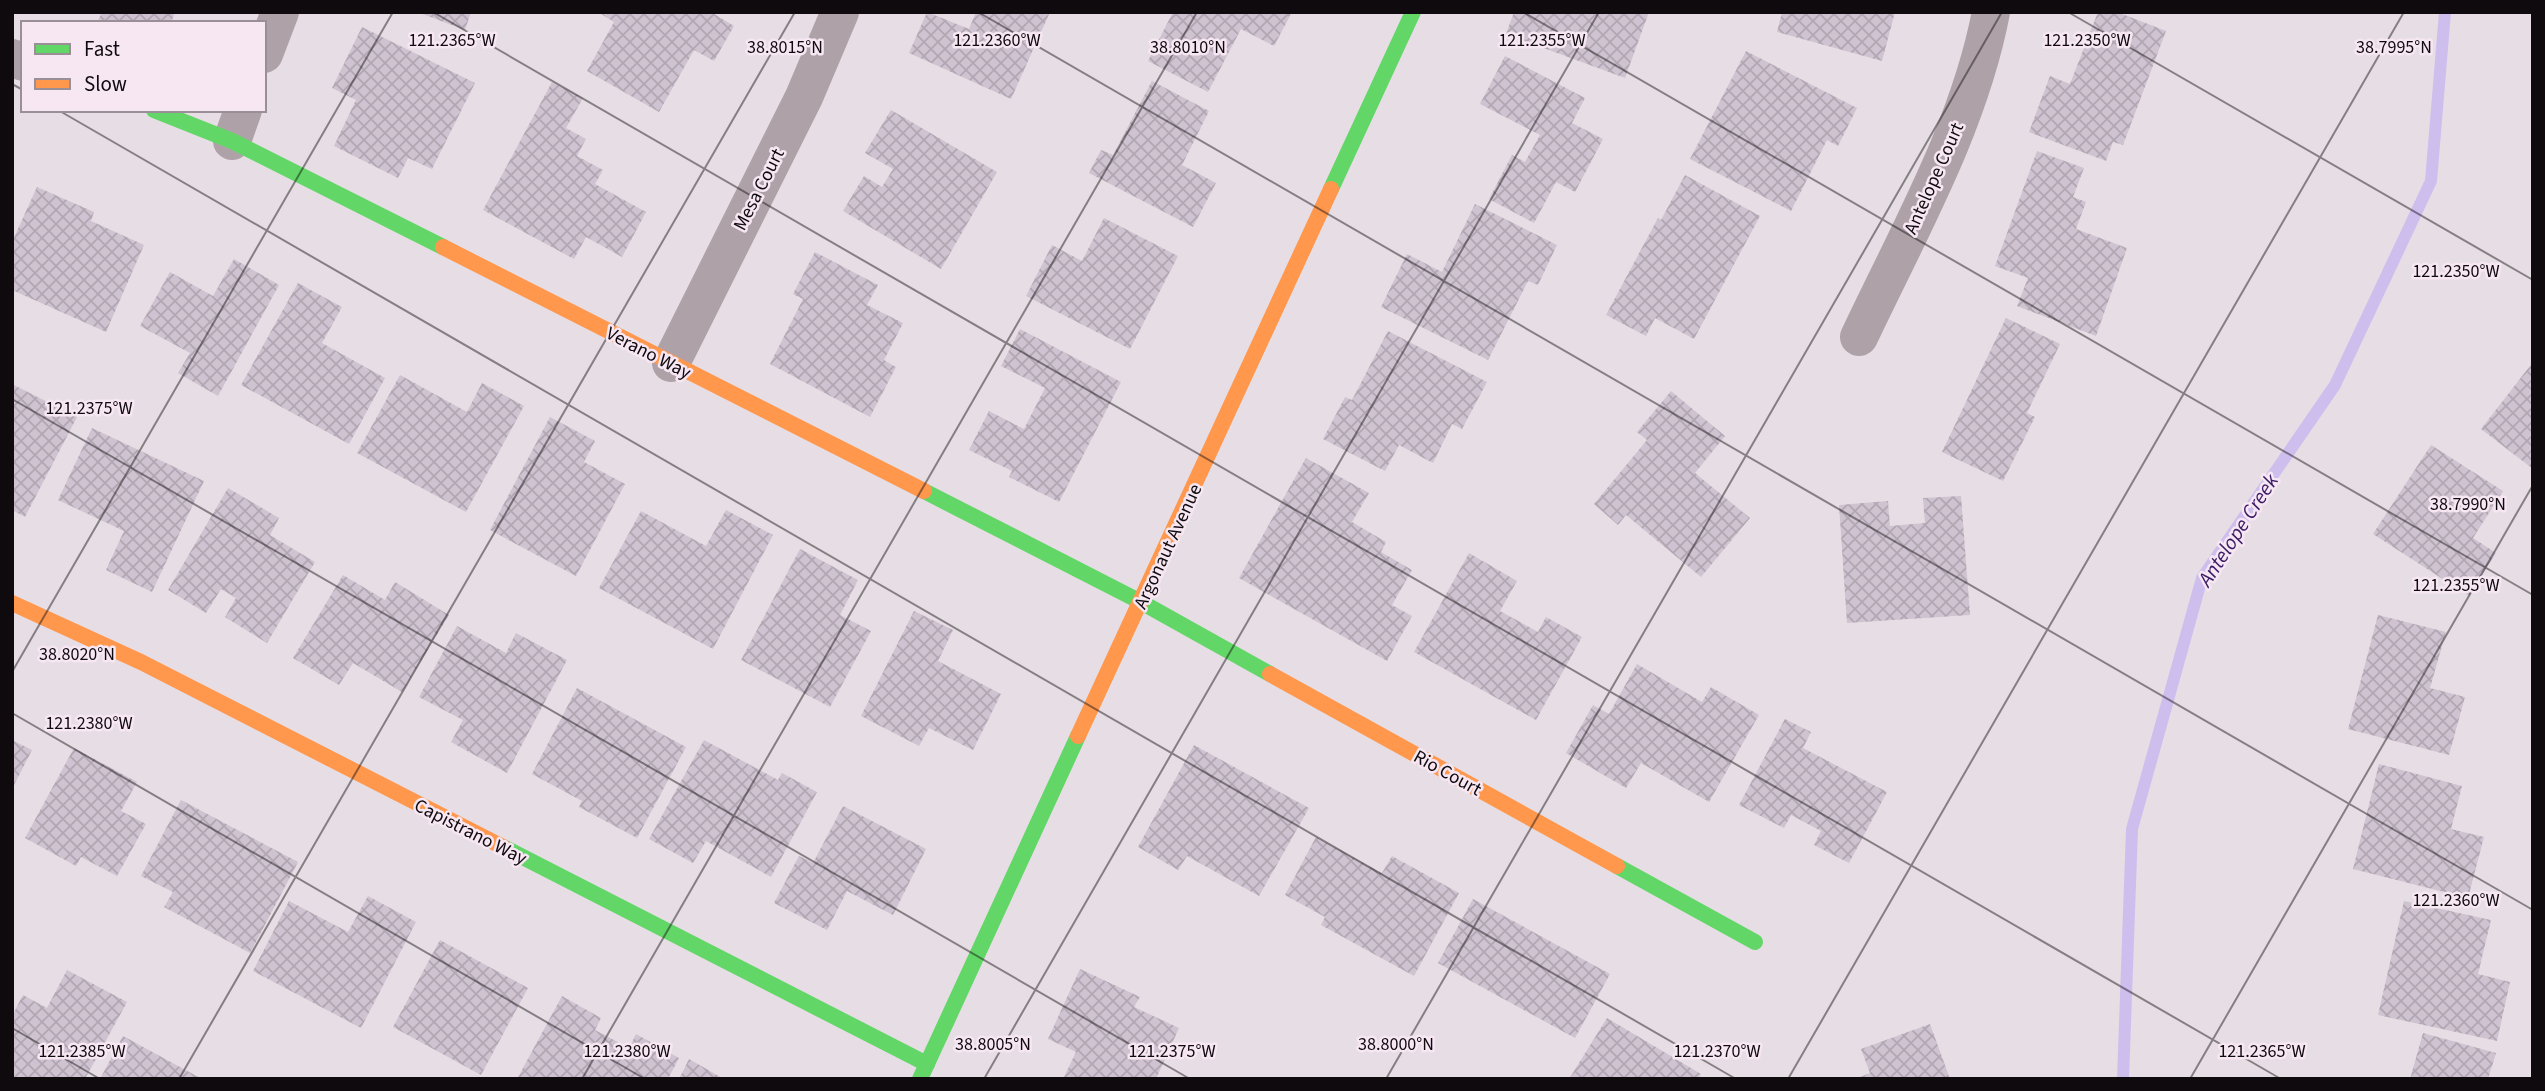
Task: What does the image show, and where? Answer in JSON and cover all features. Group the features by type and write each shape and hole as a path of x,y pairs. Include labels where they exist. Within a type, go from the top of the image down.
{"street":[{"path":"266,49 280,12"},
{"name":"Mesa Court","path":"671,363 804,97 840,12"},
{"name":"Argonaut Avenue","path":"923,1072 1413,12"},
{"name":"Antelope Court","path":"1859,337 1964,108 1991,12"},
{"name":"Verano Way","path":"164,112 238,126 671,363 1141,602"},
{"name":"Rio Court","path":"1141,602 1755,942"},
{"name":"Capistrano Way","path":"12,603 141,662 923,1072"}],"building":[{"path":"102,12 175,12 172,21 98,21"},
{"path":"417,12 471,12 465,30"},
{"path":"598,12 711,12 734,26 714,61 694,50 659,112 587,71 614,22"},
{"path":"927,12 969,29 976,12 1050,12 1011,99 909,53"},
{"path":"1173,12 1292,12 1274,46 1241,29 1208,92 1148,61"},
{"path":"1514,12 1649,12 1625,78 1506,34"},
{"path":"1782,12 1895,12 1882,61 1777,32"},
{"path":"2098,12 2117,12 2166,31 2123,145 2113,142 2106,161 2029,132 2050,76 2070,84"},
{"path":"362,27 475,83 432,169 408,158 398,178 334,146 356,100 332,88"},
{"path":"1746,51 1857,108 1838,146 1827,140 1791,211 1690,159"},
{"path":"1505,56 1585,98 1572,123 1603,139 1575,192 1556,182 1534,223 1489,199 1512,155 1525,162 1540,135 1480,104"},
{"path":"1152,81 1209,111 1182,165 1216,183 1193,227 1089,173 1101,150 1113,155"},
{"path":"552,82 583,98 566,128 586,139 577,156 603,170 595,184 646,212 622,257 586,237 574,259 483,210"},
{"path":"891,110 997,172 941,269 843,211 864,176 882,187 893,169 865,153"},
{"path":"2037,151 2084,168 2073,197 2086,202 2076,229 2127,248 2096,336 2017,306 2028,278 1995,266"},
{"path":"1685,175 1760,216 1694,339 1655,318 1646,336 1606,315 1658,218 1661,220"},
{"path":"37,187 94,212 91,221 144,245 106,332 12,290 12,242"},
{"path":"1475,204 1557,245 1538,285 1528,281 1488,360 1381,307 1407,254 1442,272"},
{"path":"1104,218 1178,256 1130,349 1026,296 1052,245 1082,261"},
{"path":"815,252 878,285 867,305 903,323 884,360 896,367 870,417 770,364 803,299 793,294"},
{"path":"234,259 279,285 218,396 178,373 190,353 140,326 170,272 213,296"},
{"path":"298,283 342,307 322,343 385,378 349,444 241,385"},
{"path":"2006,318 2060,344 2027,413 2035,417 2003,481 1942,452"},
{"path":"1020,329 1121,382 1059,502 1009,477 1012,471 969,450 989,411 1024,429 1045,388 1001,366"},
{"path":"1388,331 1487,382 1462,429 1452,424 1433,463 1399,445 1385,471 1323,439 1345,397 1352,400"},
{"path":"2533,362 2533,469 2481,429"},
{"path":"400,375 467,412 482,383 524,406 466,512 357,453"},
{"path":"12,384 77,417 25,517 12,510"},
{"path":"1671,391 1725,436 1695,473 1750,518 1701,577 1626,515 1618,525 1594,504 1647,440 1637,432"},
{"path":"550,417 595,441 584,462 625,484 576,576 490,530"},
{"path":"92,428 204,481 152,592 106,570 124,531 58,500"},
{"path":"2431,445 2503,491 2473,538 2496,553 2469,596 2373,534"},
{"path":"1306,458 1369,493 1352,522 1386,542 1381,552 1412,570 1392,605 1412,616 1387,661 1239,578"},
{"path":"228,488 279,518 270,535 315,562 267,643 225,617 236,598 221,589 206,613 168,590"},
{"path":"1961,496 1970,615 1847,623 1839,505 1888,501 1890,526 1925,523 1923,498"},
{"path":"726,510 773,535 713,649 599,588 641,511 706,546"},
{"path":"800,549 858,580 840,615 871,631 830,707 741,660"},
{"path":"1469,553 1517,581 1500,611 1538,632 1546,617 1582,637 1536,720 1414,652"},
{"path":"343,575 385,600 395,582 449,615 402,692 353,663 339,685 293,658"},
{"path":"914,611 953,630 938,661 1001,694 973,750 929,728 919,746 861,716"},
{"path":"2378,615 2446,632 2430,688 2465,697 2449,755 2348,729"},
{"path":"457,626 506,653 516,633 567,660 507,773 451,742 463,720 419,697"},
{"path":"1637,664 1702,702 1711,687 1759,715 1709,802 1641,763 1626,788 1566,753 1593,705 1609,714"},
{"path":"577,688 686,747 637,838 579,807 582,801 532,774"},
{"path":"1785,719 1811,732 1803,748 1887,792 1849,863 1814,845 1821,831 1791,815 1784,828 1739,805"},
{"path":"12,740 32,750 12,789"},
{"path":"704,740 778,780 782,773 817,792 771,877 706,841 693,863 649,839"},
{"path":"1194,745 1309,808 1259,896 1187,856 1178,870 1138,847"},
{"path":"74,748 137,782 121,811 146,824 117,876 81,857 76,866 25,838"},
{"path":"2379,764 2462,786 2451,829 2484,837 2468,898 2353,869"},
{"path":"181,800 298,862 250,953 164,907 173,892 141,876"},
{"path":"843,806 926,849 893,915 847,891 827,930 774,903 799,856 813,863"},
{"path":"1316,837 1382,873 1392,856 1459,893 1414,976 1321,925 1325,917 1285,895"},
{"path":"368,896 416,922 361,1028 253,971 289,901 348,932"},
{"path":"1473,899 1610,974 1575,1038 1438,963"},
{"path":"2404,901 2491,920 2478,974 2510,982 2497,1041 2378,1015"},
{"path":"440,940 528,988 481,1075 393,1027"},
{"path":"1080,969 1140,997 1134,1007 1179,1028 1156,1079 1063,1079 1076,1052 1048,1039"},
{"path":"67,970 127,1002 85,1079 12,1079 12,1016 23,995 47,1008"},
{"path":"562,996 601,1018 595,1030 629,1048 636,1034 679,1058 668,1079 517,1079"},
{"path":"1607,1018 1701,1074 1698,1079 1569,1079"},
{"path":"1930,1024 1950,1079 1855,1079 1870,1073 1861,1049"},
{"path":"2423,1033 2496,1053 2488,1079 2410,1079"},
{"path":"123,1036 202,1079 100,1079"},
{"path":"689,1059 724,1079 679,1079"}],"waterway":[{"name":"Antelope Creek","path":"2123,1079 2132,829 2202,578 2335,385 2431,181 2445,12"}],"traffic: fast":[{"path":"1331,189 1413,12"},
{"path":"159,112 232,141 443,247"},
{"path":"924,491 1141,602 1270,674"},
{"path":"920,1079 1078,736"},
{"path":"503,847 927,1064"},
{"path":"1617,866 1755,942"}],"traffic: slow":[{"path":"1078,736 1331,189"},
{"path":"443,247 924,491"},
{"path":"12,603 141,662 503,847"},
{"path":"1270,674 1617,866"}]}
